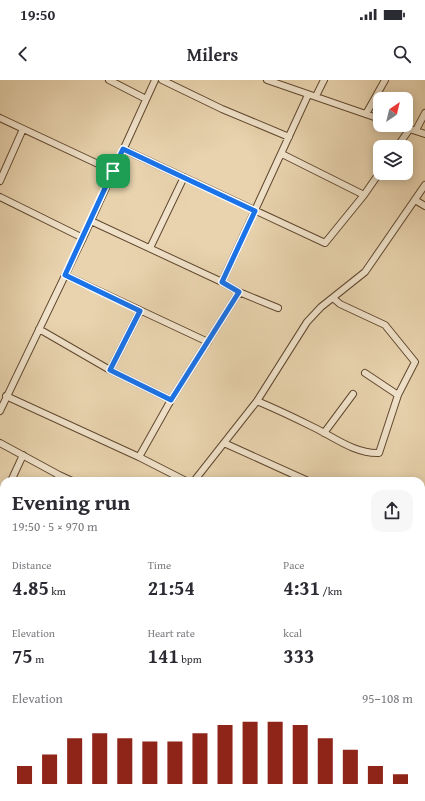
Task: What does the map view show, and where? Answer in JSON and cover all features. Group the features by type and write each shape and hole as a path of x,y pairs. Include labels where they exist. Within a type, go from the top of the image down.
{"street":[{"path":"109,80 146,99"},
{"path":"0,412 6,396 91,222 155,80"},
{"path":"162,80 222,109 289,137"},
{"path":"267,80 285,83 308,95 316,96 373,116"},
{"path":"316,96 324,80"},
{"path":"366,114 385,80"},
{"path":"222,282 308,95"},
{"path":"413,129 425,113"},
{"path":"0,118 113,171"},
{"path":"0,181 23,129"},
{"path":"413,130 425,134"},
{"path":"403,140 410,132"},
{"path":"123,149 325,243 374,180"},
{"path":"282,154 364,195"},
{"path":"150,248 184,177"},
{"path":"197,477 257,401 307,322 332,298 365,272 425,185"},
{"path":"0,197 83,238"},
{"path":"415,200 425,206"},
{"path":"91,222 222,282 239,292 278,308"},
{"path":"65,275 208,342"},
{"path":"139,457 171,400 239,292"},
{"path":"257,401 346,445 364,451 379,453 398,395 415,362 385,325 340,304 332,298"},
{"path":"110,370 140,311"},
{"path":"39,329 110,370 171,400"},
{"path":"365,372 398,395"},
{"path":"324,433 353,394"},
{"path":"6,396 139,457 178,477"},
{"path":"0,443 23,455 56,477"},
{"path":"224,443 299,477"},
{"path":"14,477 23,455"}],"route":[{"path":"123,149 255,211 222,282 239,292 171,400 110,370 140,311 65,275 91,222 113,171 123,149"}]}
